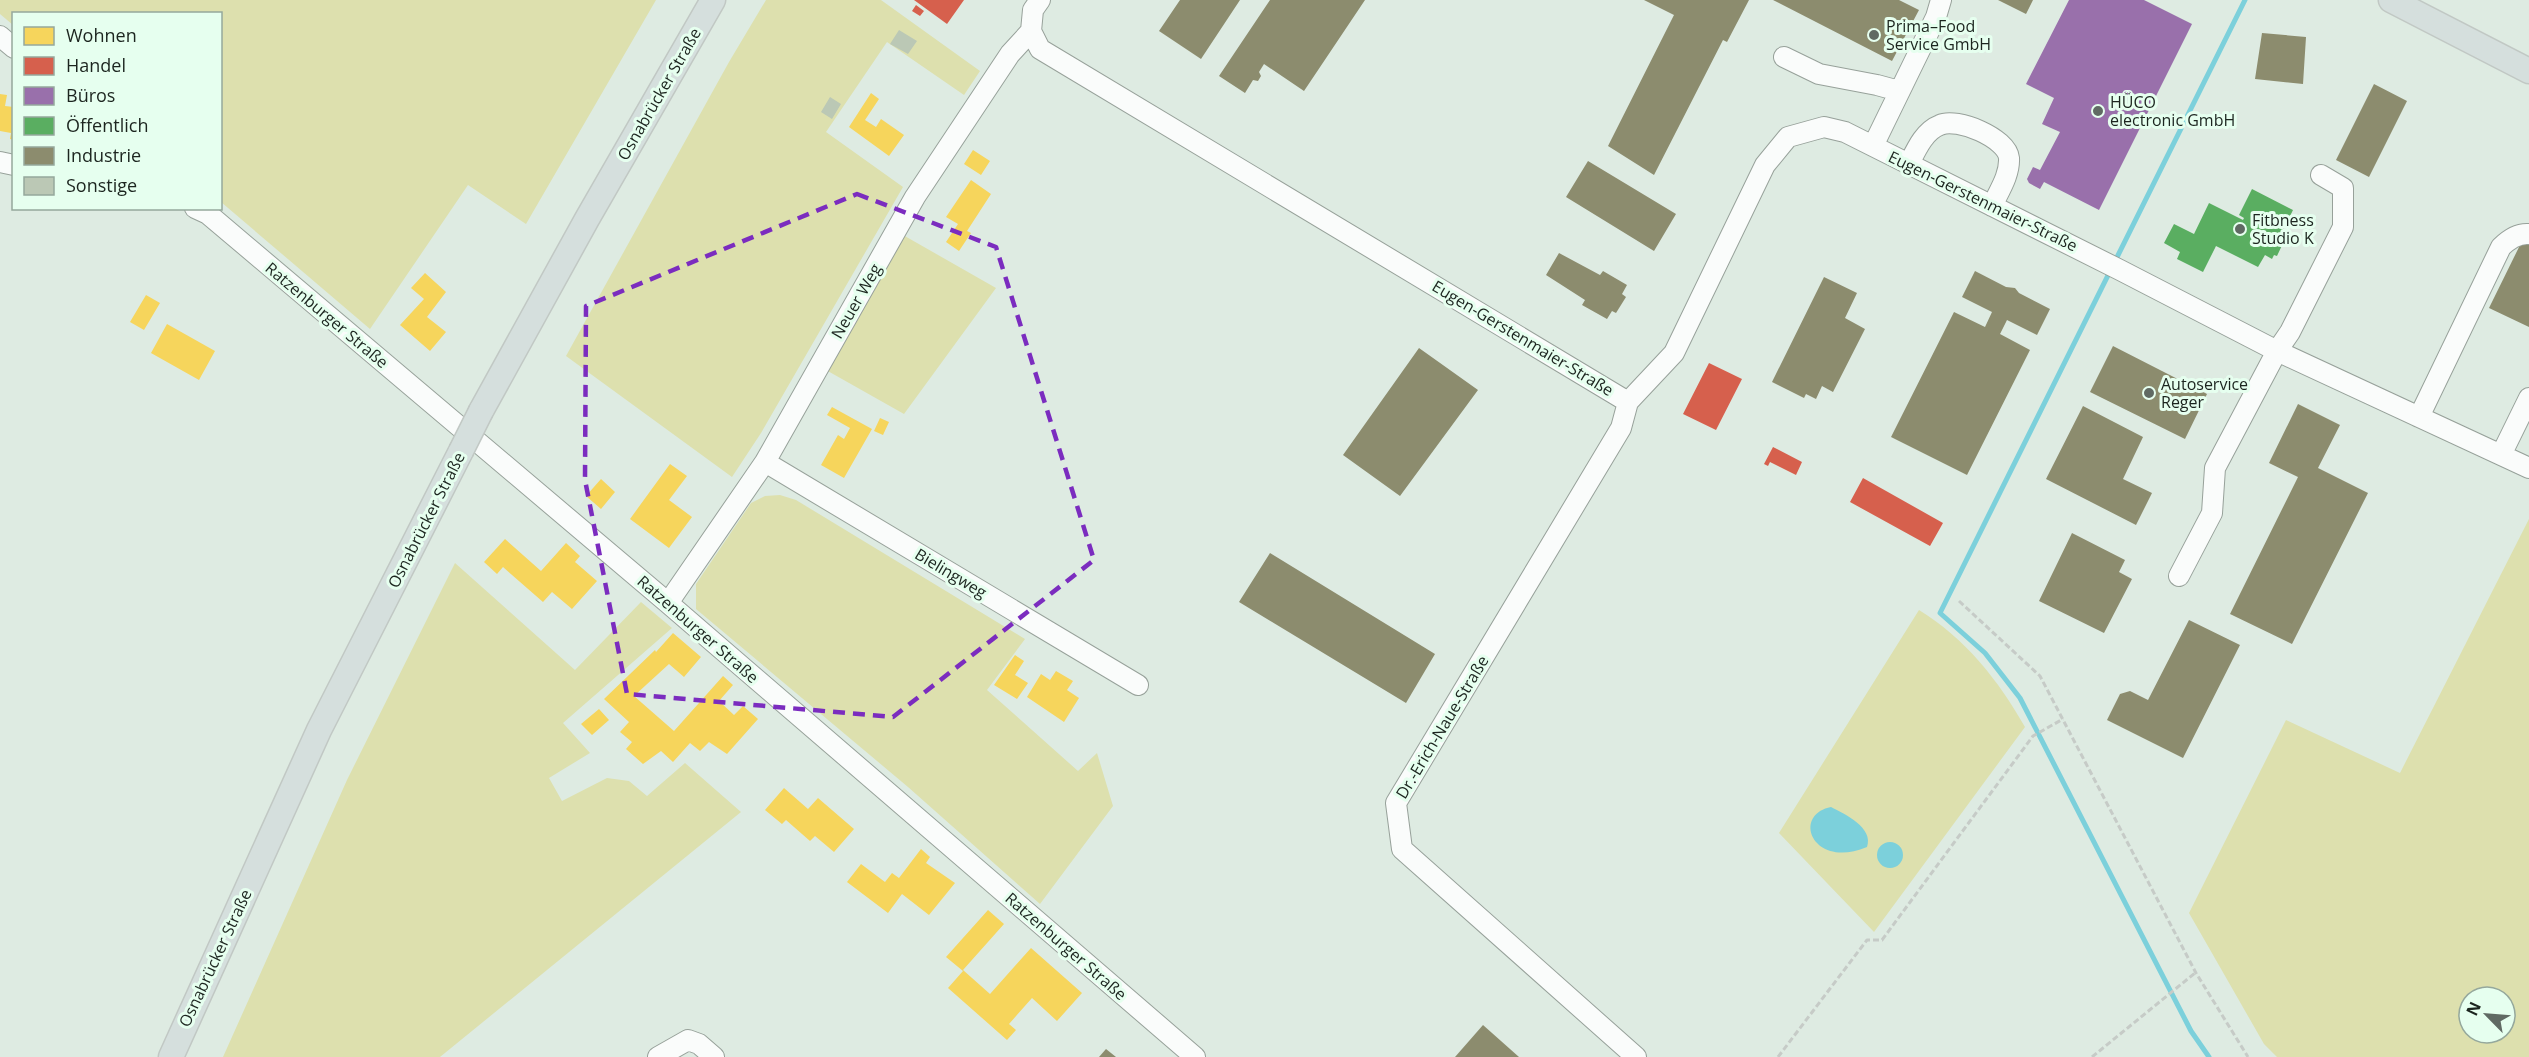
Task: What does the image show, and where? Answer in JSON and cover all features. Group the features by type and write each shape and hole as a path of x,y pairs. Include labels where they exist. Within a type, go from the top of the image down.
{"main road":[{"name":"Osnabrücker Straße","path":"171,1057 320,730 481,411 581,229 713,0"},
{"path":"2391,0 2416,5 2529,71"}],"street":[{"name":"Neuer Weg","path":"669,603 765,462 915,197 1010,54 1031,31 1033,10 1040,0"},
{"path":"1873,146 1936,17 1941,0"},
{"name":"Eugen-Gerstenmaier-Straße","path":"1031,31 1040,49 1628,402 1674,353 1765,165 1788,137 1824,128 1845,132 2277,351 2529,468"},
{"path":"0,36 12,46"},
{"path":"1784,57 1819,74 1899,91"},
{"path":"1909,164 1926,136 1937,126 1950,121 1999,141 2009,155 2008,172 1992,206"},
{"path":"2179,576 2212,513 2215,468 2277,351 2290,332 2343,227 2343,188 2321,175"},
{"name":"Ratzenburger Straße","path":"199,210 208,214 669,603 1195,1057"},
{"path":"2419,417 2501,248 2508,240 2523,233 2529,234"},
{"path":"2501,455 2529,398"},
{"name":"Dr.-Erich-Naue-Straße","path":"1628,402 1621,428 1396,803 1402,849 1636,1057"},
{"name":"Bielingweg","path":"765,462 1138,685"},
{"path":"658,1057 688,1040 699,1044 714,1057"}],"path":[{"path":"1959,602 2040,676 2196,973 2248,1057"},
{"path":"1778,1057 1867,940 1882,940 2033,736 2063,719"},
{"path":"2092,1057 2196,973"}],"highlighted area":[{"path":"857,194 996,247 1094,560 893,717 627,694 585,480 586,306"}],"green space":[{"path":"0,0 656,0 526,224 468,185 370,329 222,203 222,12 12,12 12,24 0,14"},
{"path":"766,0 881,0 980,71 964,95 887,42 826,132 903,187 761,433 732,477 566,356 729,62"},
{"path":"903,235 996,288 904,414 826,370"},
{"path":"780,495 796,500 1025,639 987,690 1078,771 1097,753 1113,806 1040,904 908,787 696,609 696,584 751,503 765,496"},
{"path":"2529,519 2529,1057 2277,1057 2264,1044 2189,913 2286,720 2400,773"},
{"path":"455,563 575,670 641,602 672,628 563,723 590,753 549,778 562,801 607,778 629,781 647,796 685,763 741,812 440,1057 223,1057 347,780"},
{"path":"1919,610 1936,621 1966,647 2004,693 2025,727 1874,932 1779,833"}],"water":[{"path":"1831,807 1857,822 1866,834 1867,847 1848,852 1833,852 1821,847 1814,839 1811,829 1812,820 1819,812"},
{"path":"1890,842 1899,846 1903,855 1899,864 1890,868 1881,864 1877,855 1881,846"}],"building: Wohnen":[{"path":"871,93 879,99 865,120 876,127 881,119 904,135 889,156 849,127"},
{"path":"0,94 7,95 5,106 12,107 12,140 10,139 11,133 0,131"},
{"path":"973,150 990,161 981,175 964,164"},
{"path":"971,180 991,194 967,231 971,233 959,251 946,242 958,224 946,217"},
{"path":"425,273 446,292 427,317 446,332 430,351 400,325 424,299 411,288"},
{"path":"146,295 160,303 144,330 130,322"},
{"path":"167,324 215,351 199,380 151,353"},
{"path":"832,407 872,429 844,478 821,465 838,435 844,439 850,428 827,415"},
{"path":"880,418 889,422 883,435 874,431"},
{"path":"670,464 687,476 669,500 692,517 669,548 630,519"},
{"path":"601,479 615,492 601,509 586,496"},
{"path":"505,539 541,571 566,543 580,556 575,562 597,581 572,609 552,592 543,602 503,567 497,574 484,562"},
{"path":"673,633 701,657 684,677 669,664 634,696 674,731 723,676 733,685 719,701 734,715 743,706 758,719 727,754 709,742 700,751 690,743 673,762 661,751 643,764 626,749 632,742 620,732 629,722 604,699 655,650 656,652"},
{"path":"1015,655 1024,661 1015,675 1028,683 1017,699 994,685"},
{"path":"1056,671 1073,681 1067,690 1079,698 1064,722 1027,697 1041,674 1050,680"},
{"path":"599,709 609,720 592,735 581,724"},
{"path":"784,788 808,809 818,798 854,829 834,852 815,836 810,841 786,820 782,824 765,810"},
{"path":"921,849 930,857 926,863 955,883 929,915 902,894 888,913 847,882 861,864 885,882 892,873 899,878"},
{"path":"988,910 1004,924 963,970 990,994 1031,948 1082,993 1057,1021 1032,998 1009,1024 1016,1030 1007,1040 948,988 963,971 946,957"}],"building: Handel":[{"path":"914,0 964,0 947,24"},
{"path":"916,5 924,11 920,16 912,11"},
{"path":"1709,363 1742,379 1716,430 1683,414"},
{"path":"1773,447 1802,462 1796,475 1770,462 1768,466 1764,464"},
{"path":"1863,478 1943,523 1930,546 1850,502"}],"building: Büros":[{"name":"HÜCO electronic GmbH","path":"2069,0 2144,0 2192,24 2099,210 2044,182 2040,189 2029,183 2027,179 2033,167 2040,170 2060,132 2042,124 2054,98 2026,84"}],"building: Öffentlich":[{"name":"Fitbness Studio K","path":"2252,189 2293,210 2280,236 2275,233 2274,236 2284,241 2277,256 2274,255 2272,259 2265,255 2258,267 2216,246 2203,272 2177,259 2180,252 2164,243 2174,224 2194,234 2209,203 2243,220 2244,218 2239,215"}],"building: Industrie":[{"path":"1180,0 1240,0 1201,59 1159,31"},
{"path":"1270,0 1365,0 1304,91 1264,64 1259,72 1261,76 1258,81 1253,80 1245,93 1219,76"},
{"path":"1644,0 1749,0 1727,42 1723,40 1654,175 1608,146 1674,15"},
{"name":"Prima–Food Service GmbH","path":"1773,0 1899,0 1919,10 1892,61"},
{"path":"1998,0 2033,0 2026,14"},
{"path":"2262,33 2306,37 2303,84 2255,79"},
{"path":"2374,84 2407,101 2369,177 2336,160"},
{"path":"1588,161 1676,214 1654,251 1566,197"},
{"path":"2522,241 2529,245 2529,327 2489,308"},
{"path":"1559,253 1600,275 1603,271 1627,285 1622,294 1626,297 1616,313 1612,311 1607,319 1582,305 1585,300 1546,275"},
{"path":"1975,271 2006,287 2015,288 2019,293 2050,309 2037,335 2007,320 2000,334 2030,350 1967,475 1891,437 1954,312 1985,327 1992,312 1962,297"},
{"path":"1824,277 1857,293 1845,318 1865,329 1833,392 1822,386 1816,399 1806,394 1804,398 1772,382"},
{"name":"Autoservice Reger","path":"2113,346 2207,394 2185,439 2090,392"},
{"path":"1419,348 1478,390 1400,496 1343,455"},
{"path":"2298,404 2340,425 2318,468 2368,493 2292,644 2230,614 2298,477 2269,463"},
{"path":"2083,406 2143,437 2123,479 2152,493 2136,525 2046,479"},
{"path":"2072,533 2125,560 2119,572 2132,579 2104,633 2039,601"},
{"path":"1270,553 1435,654 1406,703 1239,602"},
{"path":"2189,620 2240,645 2183,758 2107,720 2120,694 2130,691 2148,700"},
{"path":"1483,1025 1519,1057 1455,1057"},
{"path":"1106,1049 1116,1057 1099,1057"}],"building: Sonstige":[{"path":"899,30 917,41 908,54 890,44"},
{"path":"830,97 841,104 832,119 821,112"}],"waterway":[{"path":"2209,1057 2191,1031 2020,698 1985,653 1940,613 2245,0"}],"place":[{"name":"Prima–Food Service GmbH","path":"1874,35"},
{"name":"HÜCO electronic GmbH","path":"2098,111"},
{"name":"Fitbness Studio K","path":"2240,229"},
{"name":"Autoservice Reger","path":"2149,393"}]}
